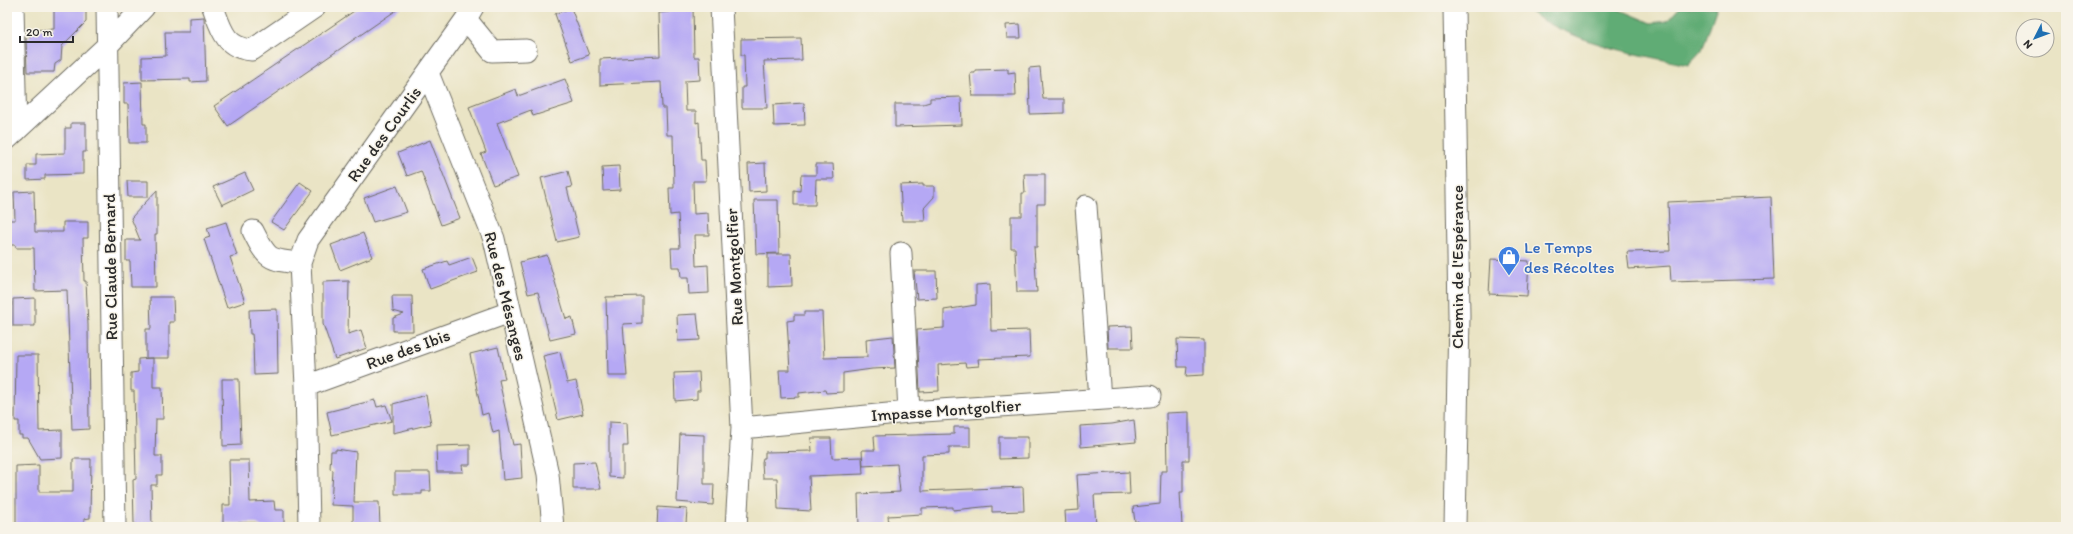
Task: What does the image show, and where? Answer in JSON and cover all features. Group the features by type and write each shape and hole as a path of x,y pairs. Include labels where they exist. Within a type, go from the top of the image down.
{"street":[{"path":"12,135 13,7"},
{"name":"Rue Claude Bernard","path":"107,7 115,527"},
{"path":"12,135 107,46 144,7"},
{"path":"213,7 221,29 230,42 240,49 252,50 315,7"},
{"name":"Rue Montgolfier","path":"721,7 742,428 736,527"},
{"name":"Chemin de l'Espérance","path":"1454,7 1458,316 1455,527"},
{"path":"469,13 492,51 526,50"},
{"name":"Rue des Courlis","path":"309,527 306,386 300,263 308,240 428,73 469,13"},
{"name":"Rue des Mésanges","path":"428,73 494,239 548,474 553,527"},
{"path":"1086,206 1100,399"},
{"path":"253,231 264,252 276,261 300,263"},
{"path":"901,253 909,412"},
{"name":"Rue des Ibis","path":"306,386 510,312"},
{"name":"Impasse Montgolfier","path":"742,428 909,412 1150,396"}],"green space":[{"path":"1523,7 1613,7 1651,23 1667,21 1680,7 1717,7 1702,50 1688,65 1623,51 1581,38 1561,30"}],"building":[{"path":"54,7 86,7 86,22 62,46 61,60 55,64 54,72 27,72 26,38 30,37 30,30 54,29"},
{"path":"360,7 401,7 228,126 214,106"},
{"path":"693,7 694,57 699,57 700,80 685,81 686,111 696,111 696,123 699,122 701,160 705,160 706,181 693,181 694,214 708,213 709,235 695,235 696,266 708,265 709,293 689,294 688,278 681,278 680,267 672,267 671,248 680,248 678,214 670,215 669,188 674,188 673,135 667,135 666,108 662,108 661,82 600,85 600,59 660,56 659,13 669,12 669,8"},
{"path":"571,8 589,55 572,61 555,14"},
{"path":"204,17 206,81 190,82 190,79 142,80 142,57 166,56 165,32 189,32 189,18"},
{"path":"1020,24 1021,38 1007,38 1006,25"},
{"path":"801,38 802,60 764,61 767,108 742,108 742,87 745,87 744,55 741,55 741,39"},
{"path":"1040,67 1043,99 1064,99 1064,113 1030,114 1029,68"},
{"path":"1008,69 1008,73 1015,72 1016,96 972,96 970,73 975,73 975,70"},
{"path":"565,79 574,103 533,116 531,110 497,123 518,177 493,185 481,154 486,152 469,107 516,89 518,96"},
{"path":"142,82 143,124 146,124 146,143 129,143 128,104 124,104 124,83"},
{"path":"961,97 962,125 895,127 895,104 923,104 930,102 930,98"},
{"path":"804,103 805,125 774,126 773,105"},
{"path":"71,123 86,123 86,152 83,152 83,174 45,175 45,179 27,180 27,165 36,165 36,154 65,153 65,128 71,128"},
{"path":"430,140 460,218 441,225 421,171 407,176 398,153"},
{"path":"765,163 766,191 749,192 748,164"},
{"path":"816,164 833,164 834,179 816,179 815,205 794,205 794,190 800,191 801,175 816,175"},
{"path":"619,166 620,190 603,191 602,167"},
{"path":"568,171 572,187 567,188 579,237 557,242 541,178"},
{"path":"245,173 253,190 222,205 213,187"},
{"path":"1024,174 1045,174 1045,204 1037,204 1037,247 1034,247 1037,292 1017,292 1015,248 1011,248 1011,216 1022,216 1022,193 1025,193"},
{"path":"127,181 148,181 148,197 128,197"},
{"path":"300,182 313,191 284,230 271,222"},
{"path":"923,184 923,186 934,186 934,197 924,208 925,221 902,221 900,185"},
{"path":"397,186 407,212 373,222 364,198"},
{"path":"157,190 157,234 155,234 156,287 131,287 130,261 126,261 126,240 140,240 131,218"},
{"path":"34,191 35,232 63,232 63,222 88,222 88,238 83,238 84,281 86,281 88,325 89,429 72,430 67,290 35,291 34,248 16,248 15,245 10,245 9,220 15,220 14,192"},
{"path":"1771,197 1774,279 1671,282 1670,266 1629,269 1627,252 1670,251 1668,202"},
{"path":"754,200 778,200 779,253 756,254"},
{"path":"226,222 237,255 230,257 245,302 227,308 204,239 210,237 207,228"},
{"path":"363,233 372,257 340,270 331,245"},
{"path":"768,254 791,254 792,286 768,287"},
{"path":"547,255 566,319 572,317 576,334 550,340 538,292 528,294 520,262"},
{"path":"472,257 478,272 430,289 423,269 447,261 449,265"},
{"name":"Le Temps des Récoltes","path":"1491,259 1529,261 1527,296 1489,294"},
{"path":"914,271 936,271 937,298 917,299"},
{"path":"349,281 348,334 361,330 367,348 335,359 323,324 323,282"},
{"path":"990,284 991,331 1029,330 1030,357 978,359 979,366 966,367 965,363 938,365 939,391 920,392 917,330 944,328 944,310 976,305 976,285"},
{"path":"392,296 412,296 413,331 393,331 393,318 404,314 393,311"},
{"path":"642,296 642,323 623,324 627,376 608,376 606,297"},
{"path":"150,297 173,297 174,322 169,322 169,358 146,358 146,329 151,329"},
{"path":"35,298 35,326 13,326 13,299"},
{"path":"277,309 278,374 254,375 253,343 252,334 250,334 249,310"},
{"path":"804,312 822,312 824,358 867,357 866,339 893,336 895,368 872,369 843,373 843,392 826,393 825,390 799,393 799,397 781,398 779,370 790,370 787,321 794,320 794,315 804,315"},
{"path":"697,314 700,340 678,341 677,315"},
{"path":"1132,326 1133,348 1108,348 1107,327"},
{"path":"1177,339 1204,340 1204,375 1186,376 1187,367 1178,367"},
{"path":"498,347 505,379 499,380 513,445 520,444 522,478 503,480 499,431 493,433 488,413 482,415 470,354"},
{"path":"560,352 567,383 576,381 583,414 558,420 543,356"},
{"path":"16,355 38,355 39,431 62,430 62,458 40,459 28,438 22,438 22,435 19,435 19,421 15,421"},
{"path":"153,358 153,387 162,387 163,419 156,419 155,456 162,456 162,475 157,475 157,485 151,485 152,527 136,527 134,524 133,480 136,479 134,391 131,391 131,373 138,372 138,359"},
{"path":"699,372 700,391 697,391 697,399 675,401 674,373"},
{"path":"222,379 239,379 241,445 223,446"},
{"path":"426,395 431,424 393,433 393,404"},
{"path":"375,400 377,407 386,405 392,421 332,435 327,412"},
{"path":"1189,412 1189,460 1183,460 1183,492 1180,492 1182,526 1139,527 1138,521 1135,522 1133,507 1160,504 1161,471 1167,471 1166,413"},
{"path":"1134,420 1136,442 1081,447 1080,426 1112,424"},
{"path":"609,422 627,423 628,446 623,446 623,478 609,477"},
{"path":"954,427 970,427 970,447 949,447 949,454 922,455 922,491 1023,487 1024,511 992,512 992,506 953,510 953,507 922,508 922,514 888,516 889,527 859,527 858,494 900,492 897,464 863,466 862,450 875,450 874,436 954,434"},
{"path":"680,434 704,435 704,484 714,484 713,505 677,502"},
{"path":"999,437 1028,437 1028,458 999,459"},
{"path":"811,438 831,438 832,458 862,457 863,474 809,476 811,511 778,509 777,478 763,478 762,462 763,458 765,458 765,452 812,451"},
{"path":"470,445 470,465 462,465 463,472 437,472 436,446"},
{"path":"336,449 356,452 354,502 379,502 380,527 353,527 353,506 331,505 333,470 330,469 331,451 336,451"},
{"path":"73,459 91,459 90,518 84,519 84,527 16,527 16,466 39,465 39,492 73,492"},
{"path":"229,460 249,460 250,502 274,501 275,510 284,510 284,527 262,527 255,523 223,523 223,505 230,505"},
{"path":"595,462 601,489 573,489 573,463"},
{"path":"395,472 430,472 431,491 422,491 422,494 395,494"},
{"path":"1129,472 1130,494 1094,495 1096,527 1066,527 1065,511 1079,510 1077,475"},
{"path":"658,507 687,509 686,524 684,524 684,527 657,527"}],"place":[{"name":"Le Temps des Récoltes","path":"1509,276"}]}
